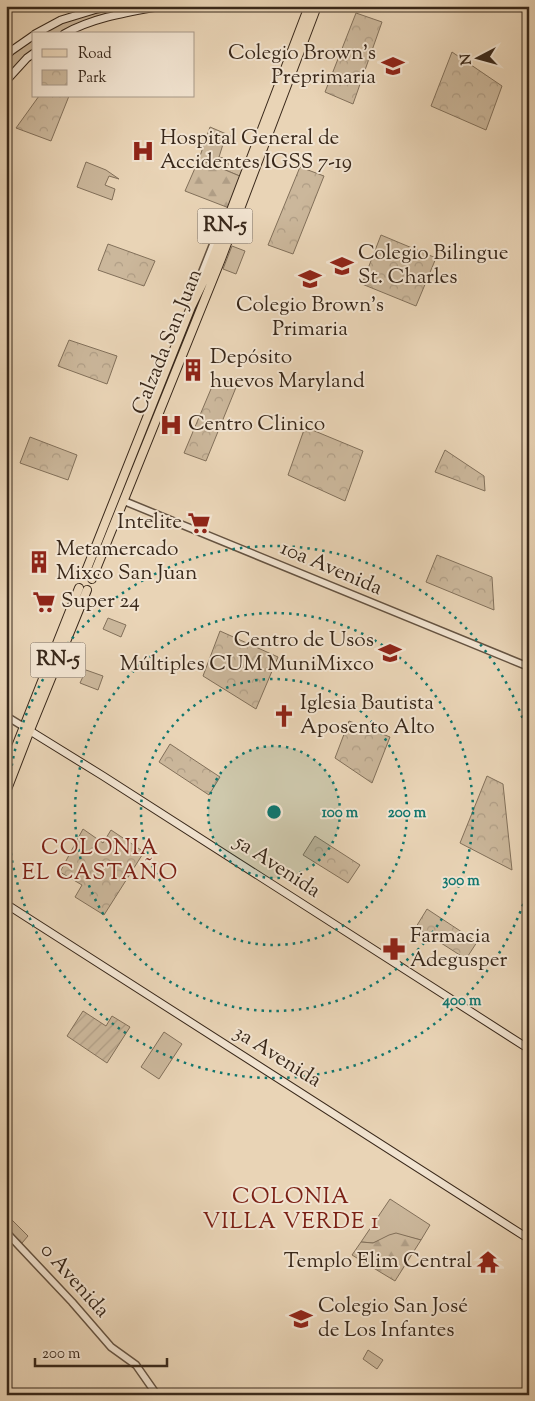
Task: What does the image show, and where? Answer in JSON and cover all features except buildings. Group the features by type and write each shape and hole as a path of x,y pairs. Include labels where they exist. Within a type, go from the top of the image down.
{"main road":[{"path":"38,32 61,20 97,9 116,6"},
{"path":"67,32 105,18 163,6"},
{"name":"Calzada San Juan","path":"84,576 99,534 191,307 206,276 216,242 309,6"},
{"name":"Calzada San Juan","path":"92,579 205,297 317,6"},
{"path":"6,56 32,35"},
{"path":"6,81 32,55"},
{"path":"205,297 206,276"},
{"name":"RN-5","path":"6,792 27,729 83,589"},
{"name":"RN-5","path":"6,772 27,729"},
{"name":"5a Avenida","path":"27,729 529,1049"},
{"name":"3a Avenida","path":"6,904 529,1239"}],"street":[{"name":"Calzada San Juan","path":"99,534 212,254"},
{"name":"10a Avenida","path":"124,501 528,666"},
{"path":"99,534 109,537"},
{"name":"5a Avenida","path":"6,716 27,729"},
{"name":"0 Avenida","path":"6,1232 111,1347 136,1365 158,1395"}],"green space":[{"path":"139,7 97,16 61,32 45,32 64,21 97,13"},
{"path":"356,13 382,22 353,104 325,92"},
{"path":"32,38 32,52 6,76 6,61"},
{"path":"452,52 502,86 486,130 431,106"},
{"path":"38,98 68,98 51,141 16,128"},
{"path":"210,127 231,136 229,140 224,141 219,157 223,158 226,163 244,170 242,177 199,159"},
{"path":"199,159 242,177 229,208 185,191"},
{"path":"86,162 106,170 119,179 109,176 105,185 115,189 112,200 77,187"},
{"path":"300,167 324,176 293,254 268,245"},
{"path":"381,235 436,258 416,306 362,284"},
{"path":"108,244 155,261 144,286 98,270"},
{"path":"232,246 245,251 236,274 223,269"},
{"path":"69,340 117,356 107,384 58,366"},
{"path":"216,377 237,385 206,461 184,453"},
{"path":"305,427 363,451 345,501 288,475"},
{"path":"30,437 77,455 68,480 20,463"},
{"path":"445,450 484,476 485,491 435,472"},
{"path":"524,458 529,462 529,526"},
{"path":"437,555 492,577 494,610 426,582"},
{"path":"108,618 126,625 121,637 103,629"},
{"path":"220,631 278,657 256,709 203,676"},
{"path":"86,670 103,676 98,690 80,683"},
{"path":"349,721 390,737 372,783 335,758"},
{"path":"170,744 220,777 209,795 159,762"},
{"path":"487,776 503,784 512,870 460,843"},
{"path":"83,829 103,843 111,830 144,852 104,915 75,897 82,885 60,872"},
{"path":"315,836 360,865 348,883 303,855"},
{"path":"427,909 477,942 466,959 416,927"},
{"path":"83,1011 106,1026 112,1016 130,1027 107,1063 67,1036"},
{"path":"164,1032 182,1044 159,1079 141,1067"},
{"path":"390,1199 430,1225 421,1240 396,1234 373,1243 361,1242"},
{"path":"6,1214 28,1236 22,1243 6,1227"},
{"path":"396,1233 421,1240 395,1281 352,1255 361,1242 373,1243"},
{"path":"368,1350 383,1360 377,1369 363,1359"}],"place":[{"name":"Colegio Brown's Preprimaria","path":"393,66"},
{"name":"Hospital General de Accidentes IGSS 7-19","path":"143,151"},
{"name":"Colegio Bilingue St. Charles","path":"342,266"},
{"name":"Colegio Brown's Primaria","path":"310,279"},
{"name":"Depósito huevos Maryland","path":"193,370"},
{"name":"Centro Clinico","path":"171,425"},
{"name":"Intelite","path":"199,523"},
{"name":"Metamercado Mixco San Juan","path":"39,562"},
{"name":"Super 24","path":"44,602"},
{"name":"Centro de Usos Múltiples CUM MuniMixco","path":"390,653"},
{"name":"Iglesia Bautista Aposento Alto","path":"284,716"},
{"name":"Farmacia Adegusper","path":"394,949"},
{"name":"Templo Elim Central","path":"488,1262"},
{"name":"Colegio San José de Los Infantes","path":"301,1319"}],"district":[{"name":"COLONIA EL CASTAÑO","path":"100,862"},
{"name":"COLONIA VILLA VERDE 1","path":"291,1210"}]}
